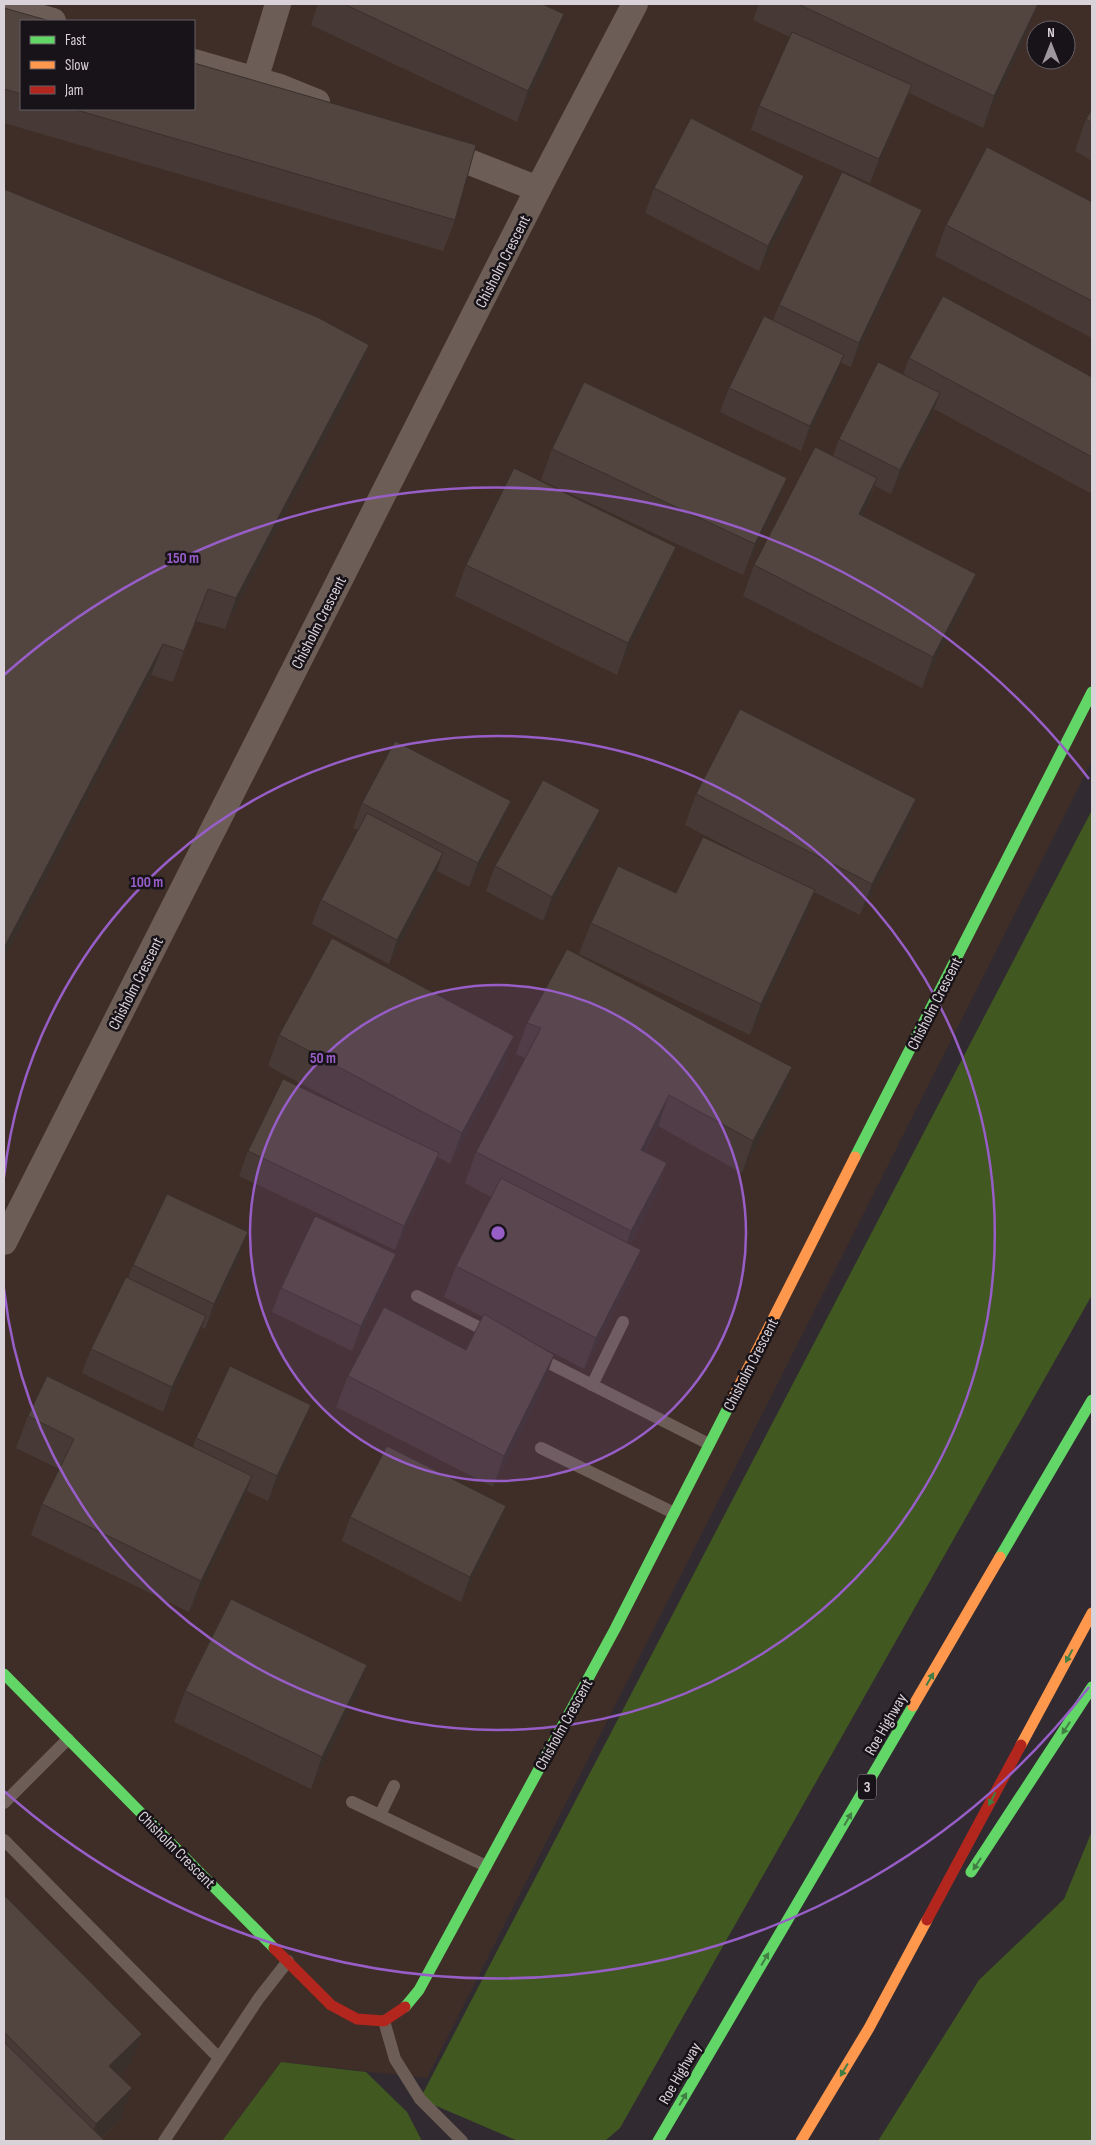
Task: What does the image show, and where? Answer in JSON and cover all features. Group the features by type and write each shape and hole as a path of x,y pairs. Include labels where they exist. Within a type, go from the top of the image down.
{"main road":[{"name":"Chisholm Crescent","path":"4,1674 331,2005 357,2019 384,2020 404,2008 419,1990 615,1629 1092,692"},
{"name":"Roe Highway","path":"658,2141 1092,1400"},
{"path":"869,2028 1092,1613"},
{"path":"967,1878 1092,1687"},
{"path":"801,2141 869,2028 940,1920"}],"street":[{"path":"255,80 278,4"},
{"name":"Chisholm Crescent","path":"4,1242 538,189 636,4"},
{"path":"4,7 50,20"},
{"path":"195,62 280,87 335,109"},
{"path":"418,142 538,189"}],"lane":[{"path":"417,1296 504,1340"},
{"path":"592,1385 623,1322"},
{"path":"522,1349 709,1444"},
{"path":"541,1448 674,1512"},
{"path":"4,1803 68,1739"},
{"path":"380,1815 394,1786"},
{"path":"352,1802 486,1866"},
{"path":"4,1840 219,2058"},
{"path":"164,2141 259,1998 288,1961"},
{"path":"384,2020 395,2059 420,2099 462,2141"}],"shaded area":[{"path":"4,4 1092,4 1092,761 427,2078 281,2062 222,2141 4,2141"}],"green space":[{"path":"1092,810 1092,1295 620,2128 605,2141 518,2141 420,2099"},
{"path":"1092,1831 1092,2141 878,2141 979,1980 1064,1899"},
{"path":"281,2062 366,2072 407,2112 422,2141 222,2141"}],"building":[{"path":"344,4 542,4 564,14 528,91"},
{"path":"798,4 1038,4 1030,20 1026,20 1026,29 994,96"},
{"path":"4,8 46,20 20,20 20,94 4,89"},
{"path":"792,32 912,85 879,159 759,106"},
{"path":"195,63 476,145 455,220 76,110 195,110"},
{"path":"1092,109 1092,123 1086,119"},
{"path":"691,118 804,176 768,246 654,188"},
{"path":"987,147 1092,202 1092,301 946,225"},
{"path":"842,172 922,210 859,343 779,305"},
{"path":"4,189 317,317 369,345 236,598 208,589 184,651 163,644 4,948"},
{"path":"943,296 1092,377 1092,457 909,358"},
{"path":"764,316 844,355 810,426 729,388"},
{"path":"878,362 940,393 900,470 839,439"},
{"path":"584,382 787,478 755,544 552,449"},
{"path":"815,447 877,478 859,514 976,574 933,657 754,565"},
{"path":"514,468 676,547 628,643 466,565"},
{"path":"740,709 916,799 872,884 696,794"},
{"path":"395,741 511,801 478,863 362,803"},
{"path":"543,780 600,810 552,897 495,866"},
{"path":"367,813 443,853 397,940 321,900"},
{"path":"703,837 815,890 761,1004 591,923 618,866 676,893"},
{"path":"332,938 514,1036 462,1133 279,1035"},
{"path":"567,949 792,1067 753,1141 669,1095 641,1150 667,1163 631,1231 476,1152 541,1028 527,1023"},
{"path":"283,1079 439,1153 404,1226 248,1151"},
{"path":"501,1178 641,1250 596,1338 456,1266"},
{"path":"167,1194 248,1232 214,1304 133,1265"},
{"path":"315,1216 396,1254 361,1326 281,1288"},
{"path":"126,1277 206,1316 172,1387 91,1349"},
{"path":"384,1307 466,1350 484,1314 554,1355 504,1456 348,1376"},
{"path":"230,1366 311,1405 277,1476 196,1438"},
{"path":"47,1376 252,1476 201,1581 42,1504 74,1439 28,1416"},
{"path":"387,1446 506,1506 470,1577 350,1517"},
{"path":"231,1599 367,1665 322,1757 185,1691"},
{"path":"4,1895 142,2034 109,2066 132,2088 96,2124 4,2032"},
{"path":"4,2042 104,2140 4,2141"}],"traffic: fast":[{"path":"855,1157 1092,692"},
{"path":"1000,1557 1092,1400"},
{"path":"405,2007 419,1990 615,1629 731,1402"},
{"path":"4,1674 274,1948"},
{"path":"971,1872 1092,1687"},
{"path":"658,2141 913,1706"}],"traffic: slow":[{"path":"731,1402 855,1157"},
{"path":"913,1706 1000,1557"},
{"path":"1021,1745 1092,1613"},
{"path":"801,2141 869,2028 927,1920"}],"traffic: jam":[{"path":"927,1920 1021,1745"},
{"path":"274,1948 331,2005 357,2019 384,2021 405,2007"}]}
